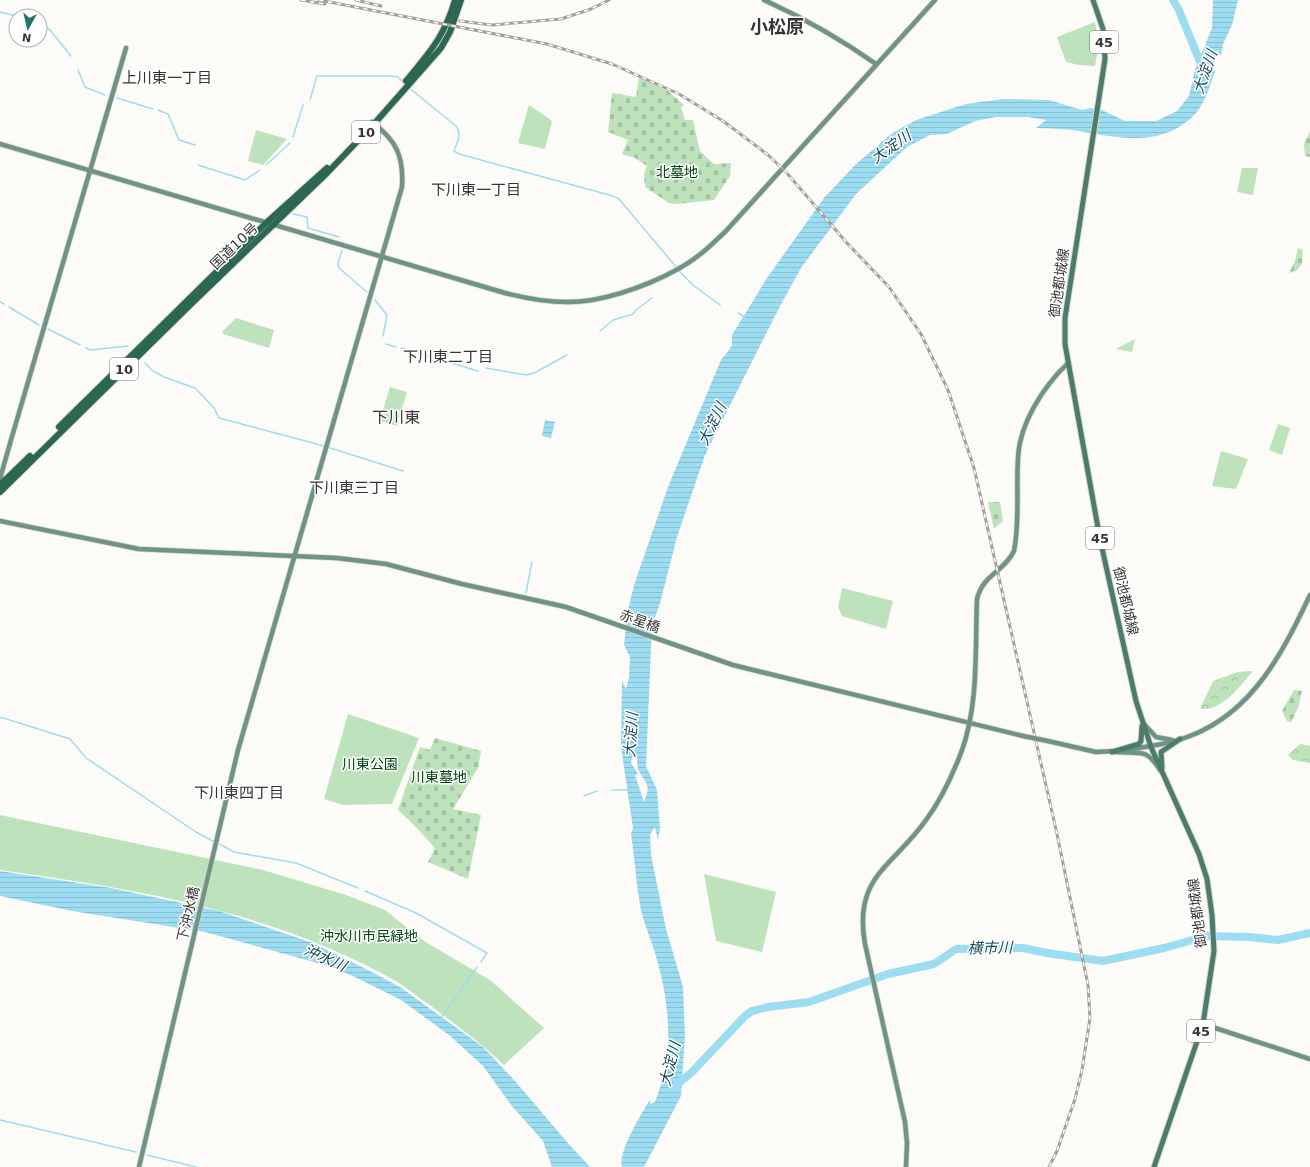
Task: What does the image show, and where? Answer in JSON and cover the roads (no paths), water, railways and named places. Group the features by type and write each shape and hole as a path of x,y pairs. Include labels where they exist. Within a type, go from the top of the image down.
{"highway":[{"name":"国道10号","path":"408,83 445,31 456,0"},
{"name":"国道10号","path":"2,486 328,173 441,48 450,32 461,0"},
{"name":"国道10号","path":"0,492 2,486 266,223 325,170 373,123"}],"main road":[{"name":"御池都城線","path":"1093,0 1100,18 1105,44 1105,59 1065,318 1064,339 1100,539 1142,721 1151,747 1199,854 1207,879 1215,940 1212,975 1203,1024 1154,1167"},
{"path":"1112,752 1139,744 1142,737 1142,721"},
{"path":"1164,777 1161,752 1180,739"}],"street":[{"path":"764,0 802,17 836,36 876,64"},
{"path":"0,144 90,172 266,223 274,224 525,298 557,301 592,300 654,282 702,253 725,232 935,0"},
{"path":"2,486 1,475 10,440 126,48"},
{"name":"下沖水橋","path":"139,1167 238,750 402,187 402,165 396,148 390,138 373,123"},
{"path":"906,1167 907,1143 905,1122 863,932 863,908 870,886 886,863 926,821 939,800 957,761 970,722 980,588 991,574 1007,562 1014,551 1016,537 1018,457 1022,437 1035,406 1054,377 1068,363"},
{"name":"赤星橋","path":"0,521 139,549 366,560 386,564 462,584 560,606 603,619 740,667 1023,736 1096,752 1112,752"},
{"path":"1112,752 1151,747 1180,739 1198,733 1223,718 1254,691 1272,668 1285,646 1310,595"},
{"path":"1142,721 1156,737 1164,740 1180,739"},
{"path":"1112,752 1147,755 1153,759 1164,777"},
{"path":"1203,1024 1310,1059"}],"water":[{"name":"大淀川","path":"1213,0 1238,0 1232,25 1223,44 1221,56 1217,50 1213,67 1215,71 1207,93 1196,113 1183,125 1168,132 1137,138 1105,136 1072,130 1036,128 1046,120 1028,117 996,117 975,121 947,134 930,135 907,147 856,194 801,268 779,308 705,455 677,537 659,607 652,624 646,766 657,790 660,828 658,840 655,827 650,834 651,855 666,929 683,987 685,1036 681,1096 644,1167 622,1167 621,1161 623,1153 631,1133 650,1100 650,1104 655,1102 666,1065 668,1047 667,1009 664,990 639,901 631,834 633,828 621,747 622,681 626,689 629,678 630,657 624,645 628,610 634,585 668,487 721,360 732,346 732,335 767,278 824,198 856,164 891,134 916,120 966,104 1003,99 1049,100 1082,110 1090,108 1102,110 1125,121 1156,121 1177,111 1189,96 1195,70 1212,28","holes":["636,752 638,769 647,784 644,802 635,775 638,774 631,763 632,757"]},
{"path":"545,420 555,422 551,438 542,436"},
{"name":"沖水川","path":"0,871 111,888 219,911 313,943 366,969 400,987 483,1047 515,1081 590,1167 552,1167 543,1141 512,1106 483,1066 449,1035 401,1000 332,967 205,932 72,911 0,896"}],"waterway":[{"name":"大淀川","path":"1173,0 1178,8 1203,69"},
{"path":"0,12 8,14"},
{"path":"48,29 71,56"},
{"path":"78,70 85,87 105,95"},
{"path":"310,100 317,76 390,76 398,77 404,83"},
{"path":"408,87 456,126 459,135 454,151 459,154 613,196 619,199 677,268"},
{"path":"117,98 153,109"},
{"path":"293,137 303,105"},
{"path":"158,110 168,114 179,140 195,145"},
{"path":"266,165 290,143"},
{"path":"198,165 245,180 260,170"},
{"path":"293,214 307,217 308,228 339,237"},
{"path":"342,250 338,264 339,268 367,292"},
{"path":"679,271 693,285 720,305"},
{"path":"600,331 613,320 633,314 652,298"},
{"path":"375,300 387,315 383,336"},
{"path":"0,302 4,304"},
{"path":"9,307 39,325"},
{"path":"738,313 745,317"},
{"path":"48,329 80,345"},
{"path":"386,344 396,347"},
{"path":"86,348 91,350 128,346"},
{"path":"401,348 478,371"},
{"path":"486,368 526,375 534,373 567,355"},
{"path":"145,363 153,371 164,377 195,388 214,408 219,418 324,446 403,471"},
{"path":"526,593 532,562"},
{"path":"0,717 70,739 86,758 196,832 213,841"},
{"path":"612,790 628,790"},
{"path":"584,796 597,791"},
{"path":"220,844 234,852 296,863 358,888"},
{"path":"365,891 416,913 487,953 481,962"},
{"name":"横市川","path":"673,1088 692,1072 745,1016 752,1011 768,1007 809,1002 888,974 934,964 956,949 1023,948 1103,961 1164,948 1207,936 1249,937 1278,940 1310,933"},
{"path":"441,1018 477,967"},
{"path":"0,1120 136,1152"},
{"path":"147,1155 196,1167"}],"railway":[{"path":"301,0 325,4"},
{"path":"319,0 547,44 612,64 679,94 723,121 768,155 786,172 846,242 889,287 921,334 948,390 974,468 1057,834 1088,985 1090,1018 1082,1070 1075,1099 1057,1151 1049,1167"},
{"path":"356,0 381,6"},
{"path":"460,21 492,25 561,19 591,9 609,0"}],"district":[{"name":"小松原","path":"777,26"},
{"name":"上川東一丁目","path":"167,78"},
{"name":"下川東一丁目","path":"476,190"},
{"name":"下川東二丁目","path":"448,357"},
{"name":"下川東","path":"396,417"},
{"name":"下川東三丁目","path":"354,488"},
{"name":"下川東四丁目","path":"239,793"}],"park label":[{"name":"北墓地","path":"677,172"},
{"name":"川東公園","path":"370,764"},
{"name":"川東墓地","path":"439,777"},
{"name":"沖水川市民緑地","path":"369,936"}]}
